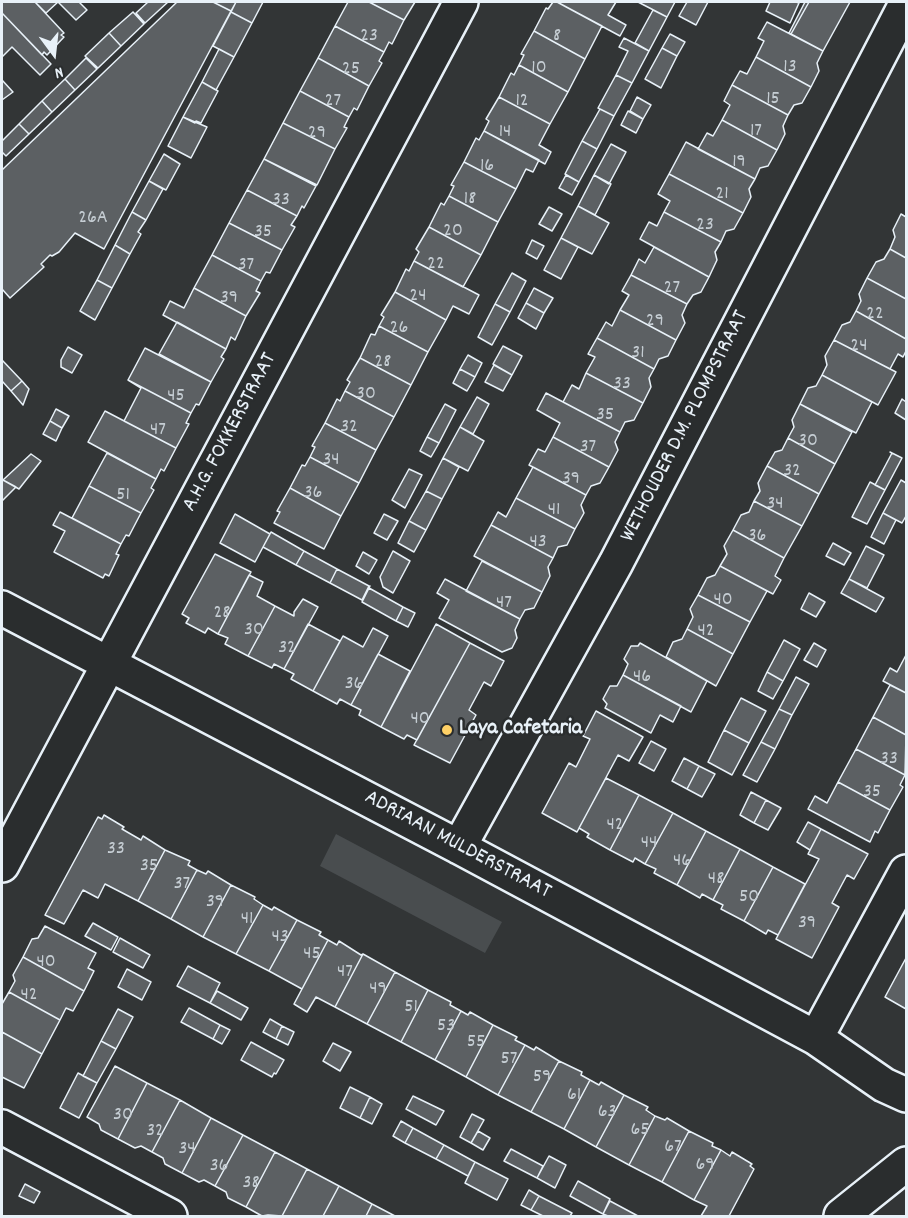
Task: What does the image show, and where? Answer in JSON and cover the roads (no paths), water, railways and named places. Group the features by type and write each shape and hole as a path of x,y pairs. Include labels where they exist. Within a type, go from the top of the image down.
{"street":[{"name":"A.H.G. FOKKERSTRAAT","path":"2,865 461,2"},
{"name":"WETHOUDER D.M. PLOMPSTRAAT","path":"459,847 616,562 906,4"},
{"name":"ADRIAAN MULDERSTRAAT","path":"2,609 459,847 816,1038 884,1085 906,1095"},
{"path":"816,1038 906,872"},
{"path":"2,1127 170,1216"},
{"path":"841,1216 906,1164"}],"place":[{"name":"Laya Cafetaria","path":"447,730"}]}
